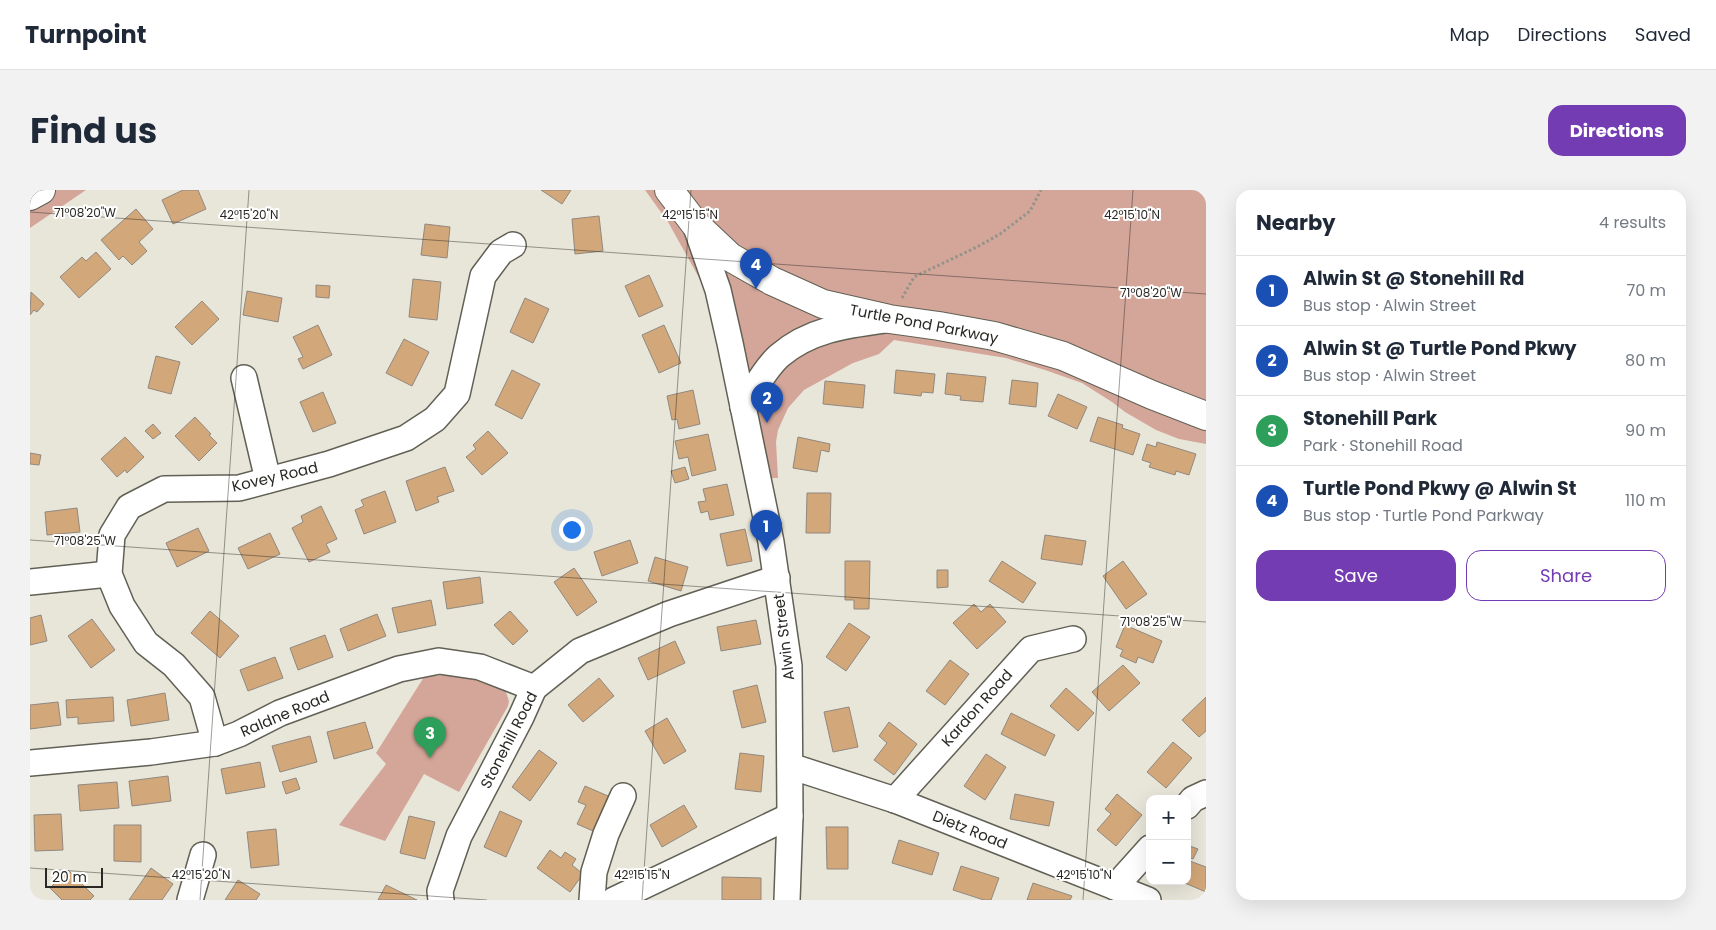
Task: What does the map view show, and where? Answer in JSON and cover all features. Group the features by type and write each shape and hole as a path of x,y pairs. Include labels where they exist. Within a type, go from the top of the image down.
{"main road":[{"path":"30,196 42,190"},
{"name":"Turtle Pond Parkway","path":"669,190 695,224 730,257 780,285 823,304 889,319 994,336 1063,356 1152,395 1206,416"}],"street":[{"name":"Alwin Street","path":"695,224 718,290 776,578 790,666 790,816 787,900"},
{"name":"Kovey Road","path":"215,743 202,696 174,665 146,642 122,606 109,574 112,535 129,507 164,489 239,488 329,464 406,438 435,419 457,394 483,276 501,252 513,245"},
{"path":"743,407 762,377 779,357 798,343 822,331 847,324 889,319"},
{"path":"244,378 268,480"},
{"path":"30,582 109,574"},
{"name":"Stonehill Road","path":"441,900 440,891 459,836 521,717 534,688 580,651 669,614 776,578"},
{"name":"Kardon Road","path":"895,800 1032,649 1073,639"},
{"name":"Raldne Road","path":"30,763 152,752 215,743 239,734 280,713 390,672 439,661 480,667 534,688"},
{"name":"Dietz Road","path":"790,766 895,800 1148,900"},
{"path":"1191,801 1206,793"},
{"path":"592,900 594,872 606,834 623,796"},
{"path":"614,900 790,816"},
{"path":"1115,887 1146,852"},
{"path":"190,900 203,855"}],"path":[{"path":"889,319 914,277 977,248 1000,234 1030,212 1041,190"}],"shaded area":[{"path":"30,190 86,190 30,228"},
{"path":"645,190 1206,190 1206,444 1179,439 1156,430 1082,383 1045,370 1006,358 894,340 879,354 853,363 804,390 788,408 778,430 776,442 778,478 749,478 724,344 702,283 668,222"},
{"path":"445,675 481,678 505,689 509,701 508,706 459,792 424,774 385,841 339,825 386,764 376,753 424,677"}],"building":[{"path":"183,190 198,190 206,209 173,224 162,200"},
{"path":"541,190 571,190 562,204"},
{"path":"136,209 153,229 139,242 147,251 132,265 123,256 119,260 101,240"},
{"path":"599,216 603,251 575,254 572,219"},
{"path":"425,224 450,227 447,258 421,255"},
{"path":"96,252 111,269 79,298 60,277 82,257 86,261"},
{"path":"649,275 663,306 639,317 625,286"},
{"path":"413,279 441,282 437,320 409,317"},
{"path":"316,285 330,286 329,298 316,297"},
{"path":"247,291 282,298 278,322 243,315"},
{"path":"31,292 44,304 37,312 34,310 30,315"},
{"path":"525,298 549,309 533,343 510,332"},
{"path":"202,301 219,319 192,345 175,327"},
{"path":"318,325 332,355 303,369 298,359 303,357 293,337"},
{"path":"664,325 681,363 659,373 642,335"},
{"path":"404,339 429,352 412,386 386,373"},
{"path":"156,356 180,362 171,394 148,388"},
{"path":"512,370 540,384 522,419 495,405"},
{"path":"896,370 935,374 933,393 922,392 921,396 894,393"},
{"path":"947,373 986,377 983,402 960,400 961,396 945,394"},
{"path":"1012,380 1038,383 1036,407 1009,404"},
{"path":"825,381 865,385 863,408 823,404"},
{"path":"693,390 700,424 679,429 677,419 672,420 667,396"},
{"path":"323,392 336,423 313,432 300,402"},
{"path":"1058,394 1087,407 1077,429 1048,416"},
{"path":"195,417 217,443 199,461 175,436"},
{"path":"1098,417 1123,425 1122,428 1140,434 1133,455 1090,441"},
{"path":"153,424 161,433 153,439 145,431"},
{"path":"488,431 508,453 482,475 466,457 476,449 473,445"},
{"path":"708,434 716,470 692,476 688,457 679,459 675,441"},
{"path":"125,437 144,457 127,473 125,470 117,477 101,459"},
{"path":"798,437 830,444 829,452 821,450 817,472 793,468"},
{"path":"1157,442 1196,454 1189,475 1176,471 1175,475 1149,467 1151,463 1142,460 1147,444 1156,447"},
{"path":"30,453 41,455 39,465 30,464"},
{"path":"445,467 454,491 437,497 439,502 416,511 406,481"},
{"path":"685,467 689,479 675,483 671,471"},
{"path":"727,484 734,515 710,520 708,511 701,513 698,502 706,501 703,489"},
{"path":"385,491 396,522 364,534 355,510 364,506 361,500"},
{"path":"807,493 831,493 830,533 806,533"},
{"path":"321,506 337,539 326,544 330,552 309,562 292,528 303,522 301,516"},
{"path":"77,508 80,532 47,535 45,512"},
{"path":"198,528 209,551 177,567 166,543"},
{"path":"745,529 752,561 727,566 720,534"},
{"path":"270,533 280,554 248,569 238,548"},
{"path":"1045,535 1086,541 1082,565 1041,559"},
{"path":"630,540 638,563 602,576 594,552"},
{"path":"655,557 688,567 681,591 648,581"},
{"path":"845,561 870,561 869,609 854,609 854,600 845,600"},
{"path":"1002,561 1036,583 1023,603 989,581"},
{"path":"1123,561 1147,594 1126,609 1103,576"},
{"path":"574,568 597,602 577,616 554,582"},
{"path":"937,570 948,570 948,587 937,588"},
{"path":"480,577 483,603 447,609 443,582"},
{"path":"431,600 436,625 398,633 392,608"},
{"path":"974,604 981,612 990,604 1006,622 977,649 953,623"},
{"path":"210,611 239,636 220,658 191,633"},
{"path":"510,611 528,631 513,645 494,625"},
{"path":"377,614 386,636 348,651 340,629"},
{"path":"41,615 47,641 30,645 30,618"},
{"path":"92,619 115,650 91,668 68,636"},
{"path":"756,620 761,644 721,651 717,627"},
{"path":"849,623 870,637 846,671 826,657"},
{"path":"1125,625 1162,641 1153,663 1138,657 1136,663 1120,656 1123,650 1116,647"},
{"path":"325,635 333,657 298,670 290,648"},
{"path":"675,641 685,663 648,680 638,658"},
{"path":"275,657 283,678 248,691 240,670"},
{"path":"950,660 969,674 945,705 926,691"},
{"path":"1123,665 1140,683 1109,711 1092,692"},
{"path":"599,678 614,696 583,722 568,705"},
{"path":"757,685 766,722 742,728 733,691"},
{"path":"1066,688 1094,713 1078,731 1050,706"},
{"path":"165,693 169,720 131,726 127,700"},
{"path":"113,697 114,721 78,724 78,717 67,718 66,700"},
{"path":"1206,697 1206,731 1199,737 1182,720"},
{"path":"58,702 61,725 30,729 30,705"},
{"path":"849,707 858,747 833,752 824,712"},
{"path":"1011,713 1055,735 1045,756 1001,734"},
{"path":"667,718 686,751 664,764 645,731"},
{"path":"365,722 373,748 334,759 327,732"},
{"path":"889,722 917,744 894,775 874,760 887,743 879,736"},
{"path":"310,736 317,762 280,772 272,746"},
{"path":"1173,742 1192,758 1166,788 1147,772"},
{"path":"539,750 557,763 530,801 512,787"},
{"path":"740,753 764,756 761,792 735,789"},
{"path":"986,754 1006,767 985,800 964,786"},
{"path":"260,762 265,787 226,794 221,769"},
{"path":"168,776 171,801 132,806 129,781"},
{"path":"296,778 300,789 286,794 282,782"},
{"path":"117,782 119,808 80,811 78,785"},
{"path":"585,786 615,799 600,834 577,824 586,805 578,802"},
{"path":"1015,794 1054,802 1049,826 1010,819"},
{"path":"1117,794 1142,815 1116,846 1097,830 1111,814 1105,809"},
{"path":"684,805 697,827 662,847 650,825"},
{"path":"500,811 522,821 506,857 484,847"},
{"path":"61,814 63,850 35,851 34,815"},
{"path":"409,816 435,822 425,859 400,853"},
{"path":"114,825 141,825 141,862 114,861"},
{"path":"826,827 848,827 848,869 827,869"},
{"path":"276,829 279,865 251,868 247,832"},
{"path":"899,840 939,853 932,875 892,863"},
{"path":"1191,846 1198,849 1193,859 1191,858"},
{"path":"550,850 561,858 565,852 576,859 572,865 583,874 570,892 537,868"},
{"path":"1191,861 1206,867 1206,892 1189,885 1191,885"},
{"path":"961,866 999,878 991,900 984,900 953,890"},
{"path":"151,868 173,884 162,900 129,900"},
{"path":"68,870 94,896 90,900 62,900 50,888"},
{"path":"722,877 761,878 761,900 722,900"},
{"path":"238,880 260,894 256,900 225,900"},
{"path":"1033,883 1072,896 1070,900 1027,900"},
{"path":"386,885 417,900 378,900"}],"place":[{"name":"Turtle Pond Pkwy @ Alwin St","path":"756,289"},
{"name":"Alwin St @ Turtle Pond Pkwy","path":"767,423"},
{"name":"Alwin St @ Stonehill Rd","path":"766,551"},
{"name":"Stonehill Park","path":"430,758"}]}
